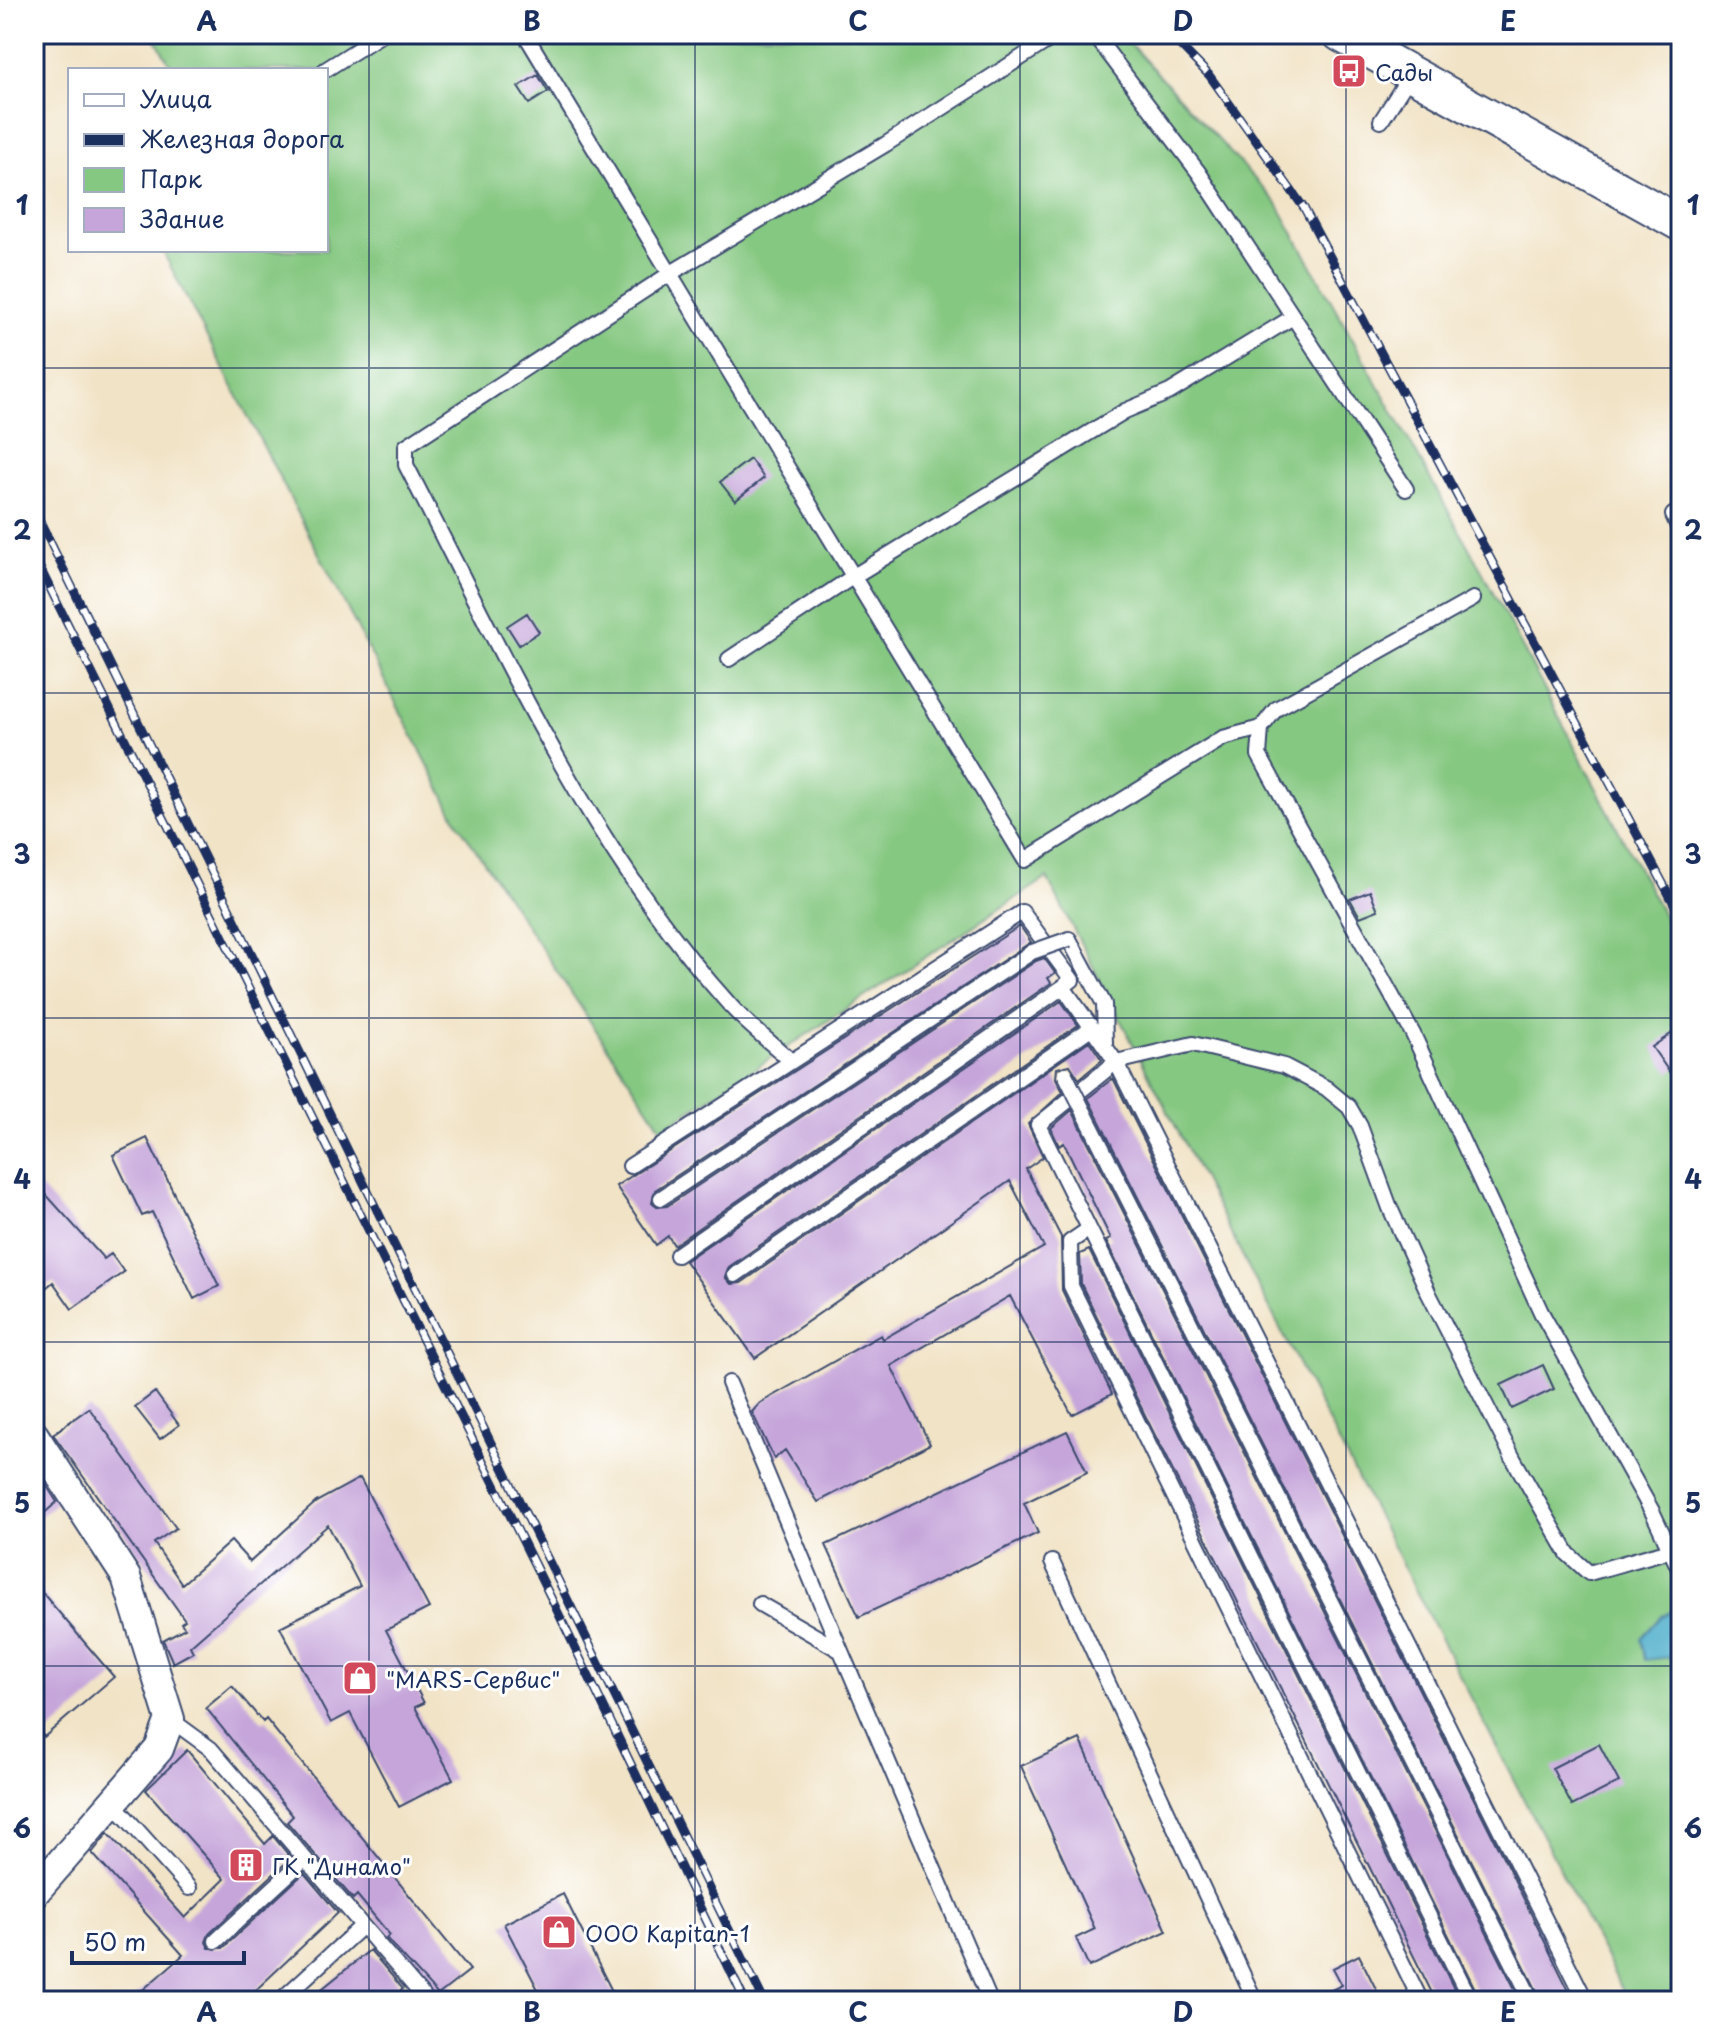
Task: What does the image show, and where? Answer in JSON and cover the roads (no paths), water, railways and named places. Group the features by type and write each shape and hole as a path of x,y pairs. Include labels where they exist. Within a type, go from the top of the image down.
{"street":[{"path":"1340,34 1681,224"},
{"path":"34,1435 126,1577 170,1719 159,1749 37,1883"}],"lane":[{"path":"328,68 382,34"},
{"path":"525,34 1025,860 1223,738 1261,728"},
{"path":"791,1061 730,1005 639,891 569,781 406,465 406,446 671,273 886,144 1058,34"},
{"path":"1094,34 1199,173 1406,489"},
{"path":"1381,121 1411,73"},
{"path":"729,659 854,576 1125,411 1170,392 1293,317"},
{"path":"1677,512 1681,533"},
{"path":"1473,599 1276,709 1261,728 1259,755 1413,1034 1541,1312 1681,1573"},
{"path":"630,1166 1022,912 1072,980 677,1255"},
{"path":"661,1198 1032,952 1069,939 1104,1004 1105,1043"},
{"path":"1063,987 1116,1062 1586,2001"},
{"path":"735,1275 1054,1057 1091,1028"},
{"path":"1471,2001 1038,1125 1116,1062 1193,1044 1284,1066 1326,1088 1349,1107 1429,1294 1514,1460 1568,1554 1589,1573 1670,1550"},
{"path":"1054,1057 1532,2001"},
{"path":"1089,1229 1070,1242 1071,1286 1421,2001"},
{"path":"729,1383 990,2001"},
{"path":"1052,1562 1255,2001"},
{"path":"760,1604 841,1651"},
{"path":"170,1719 211,1749 422,1999"},
{"path":"113,1803 189,1888"},
{"path":"216,1941 305,1859"},
{"path":"280,2001 362,1926"}],"water":[{"path":"1681,1607 1681,1667 1671,1657 1645,1660 1641,1638 1661,1616"}],"railway":[{"path":"1169,34 1209,75 1304,208 1681,917"},
{"path":"34,509 764,2001"},
{"path":"34,556 553,1602 745,2001"}],"place":[{"name":"Сады","path":"1349,71"},
{"name":"\"MARS-Сервис\"","path":"360,1678"},
{"name":"ГК \"Динамо\"","path":"246,1865"},
{"name":"ООО Kapitan-1","path":"559,1932"}]}
